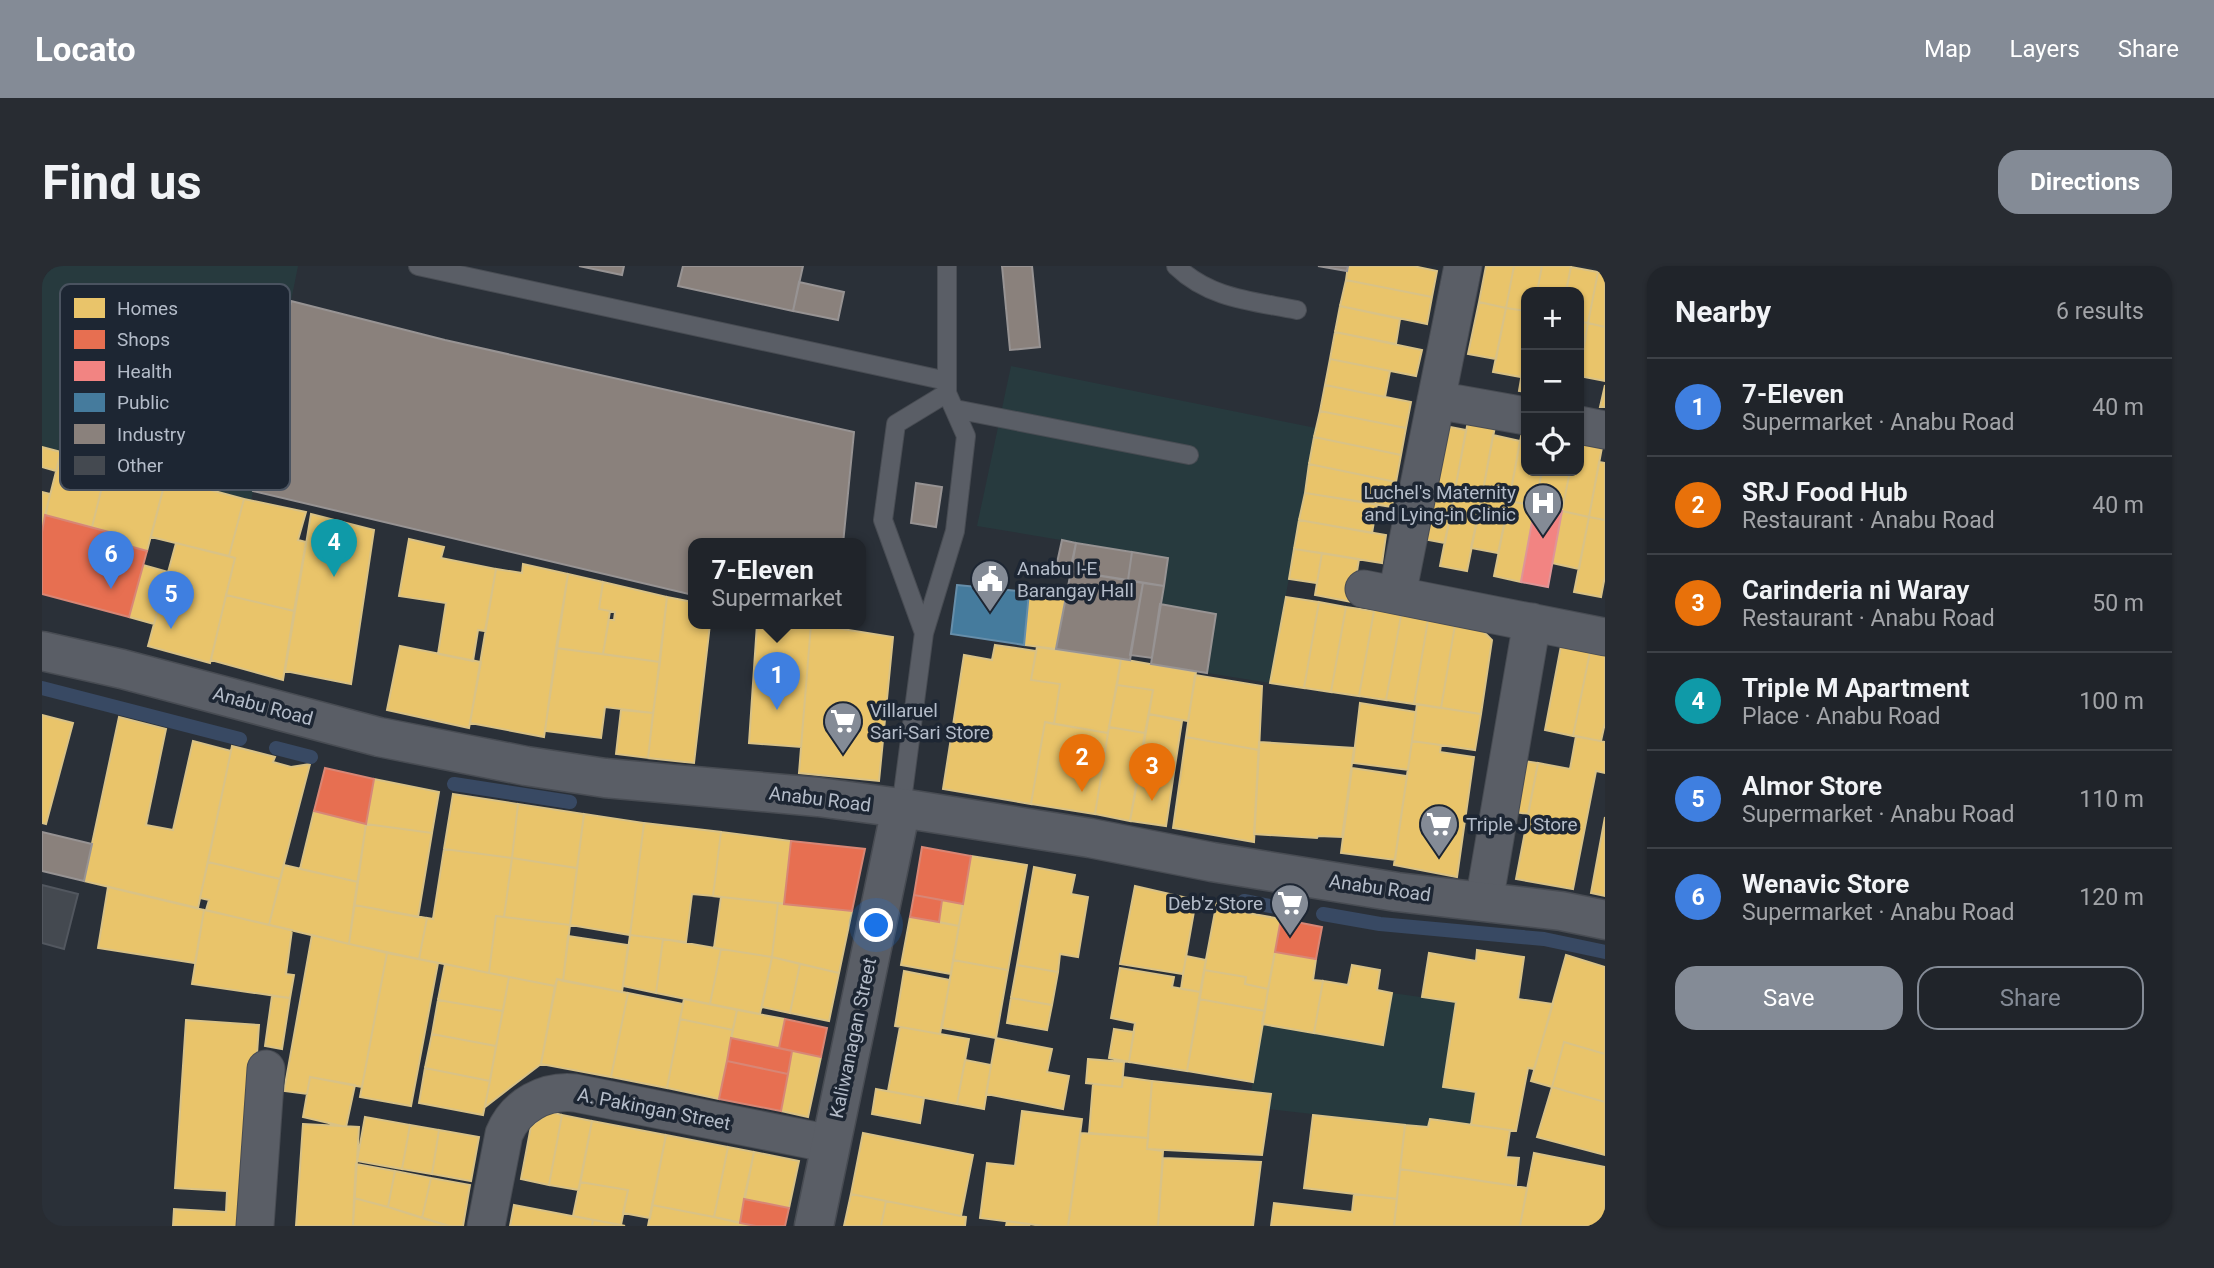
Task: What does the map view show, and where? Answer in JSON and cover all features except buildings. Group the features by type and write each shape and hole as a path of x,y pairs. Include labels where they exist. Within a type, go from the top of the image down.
{"street":[{"path":"1463,266 1436,400 1381,592 1605,637"},
{"path":"1436,400 1521,415"},
{"path":"1584,426 1605,430"},
{"path":"1483,902 1532,622"},
{"name":"Anabu Road","path":"42,651 134,672 379,737 526,766 605,778 818,797 901,808 1385,890 1561,911 1605,920"},
{"name":"Kaliwanagan Street","path":"814,1226 901,808"},
{"path":"255,1226 266,1069"},
{"name":"A. Pakingan Street","path":"486,1226 504,1134 509,1122 516,1113 554,1092 575,1093 831,1144"}],"lane":[{"path":"418,266 950,394 1189,455"},
{"path":"901,808 924,633 955,531 965,436 950,394 947,266"},
{"path":"1176,266 1191,280 1212,291 1297,310"},
{"path":"924,633 883,520 896,424 950,394"}],"green space":[{"path":"42,266 298,266 290,306 290,284 60,284 60,452 42,447"},
{"path":"1011,366 1316,428 1270,683 1207,673 1216,614 1160,604 1168,558 977,526"},
{"path":"208,490 253,490 251,501"},
{"path":"1392,993 1456,1002 1443,1087 1476,1092 1471,1125 1430,1119 1428,1127 1268,1109 1271,1094 1251,1092 1262,1024 1382,1045"}],"waterway":[{"path":"42,688 240,739"},
{"path":"276,748 311,757"},
{"path":"454,784 570,802"},
{"path":"1244,901 1281,908"},
{"path":"1323,914 1380,924 1544,939 1605,952"}],"place":[{"name":"Luchel's Maternity and Lying-in Clinic","path":"1543,537"},
{"name":"Triple M Apartment","path":"334,577"},
{"name":"Wenavic Store","path":"111,589"},
{"name":"Anabu I-E Barangay Hall","path":"990,613"},
{"name":"Almor Store","path":"171,629"},
{"name":"7-Eleven","path":"777,710"},
{"name":"Villaruel Sari-Sari Store","path":"843,755"},
{"name":"SRJ Food Hub","path":"1082,792"},
{"name":"Carinderia ni Waray","path":"1152,801"},
{"name":"Triple J Store","path":"1439,858"},
{"name":"Deb'z Store","path":"1290,937"}]}
